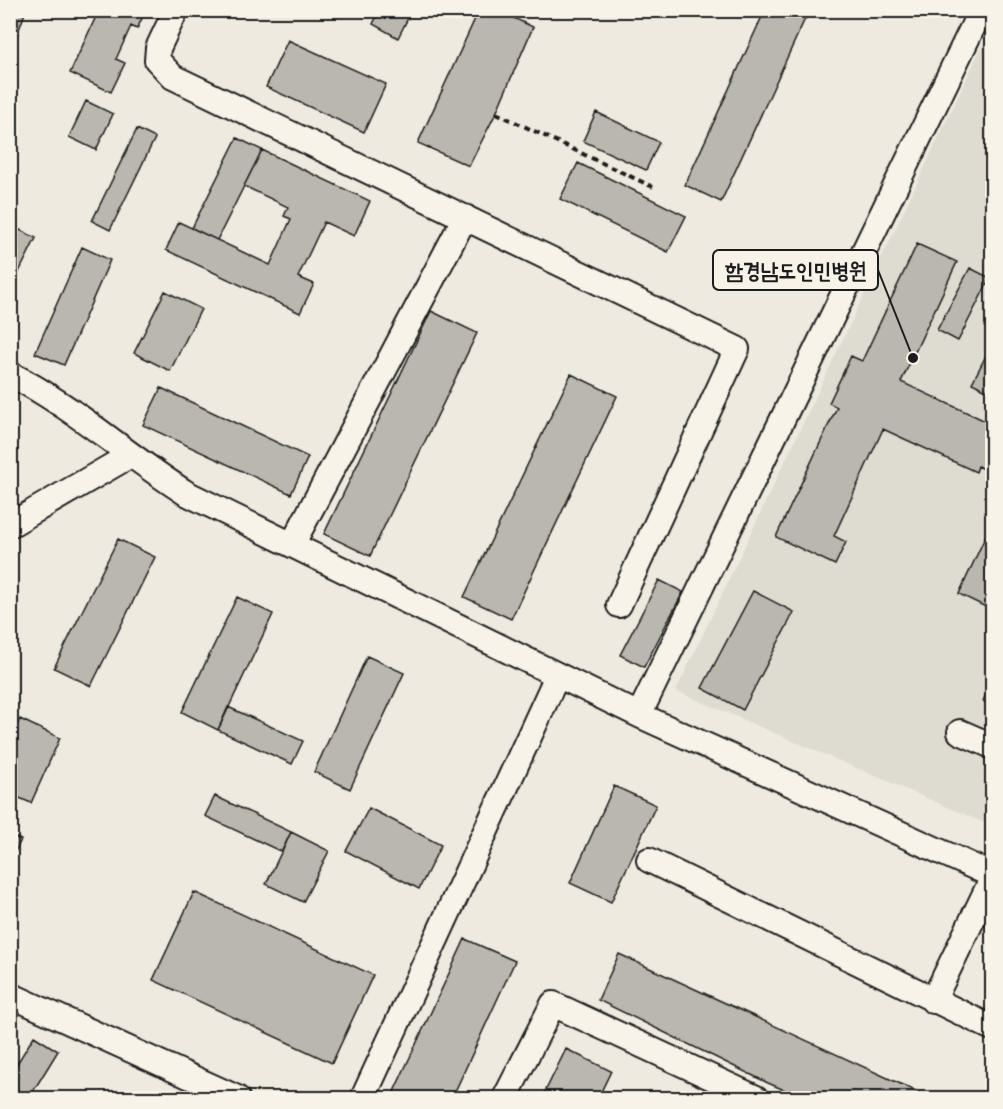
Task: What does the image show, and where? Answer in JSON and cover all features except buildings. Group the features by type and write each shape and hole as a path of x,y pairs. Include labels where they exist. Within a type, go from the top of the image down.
{"street":[{"path":"176,10 158,48 157,60 173,77 737,349 619,605"},
{"path":"639,716 981,10"},
{"path":"292,545 465,218"},
{"path":"10,374 97,429 129,456 186,493 639,716 993,877 933,1001"},
{"path":"10,525 129,456"},
{"path":"363,1098 557,676"},
{"path":"960,732 993,746"},
{"path":"649,860 933,1001 993,1028"},
{"path":"10,995 237,1098"},
{"path":"505,1098 553,1004 756,1098"}],"path":[{"path":"496,113 653,187"}],"shaded area":[{"path":"992,25 992,826 676,691"}],"place":[{"name":"함경남도인민병원","path":"913,358"}]}
